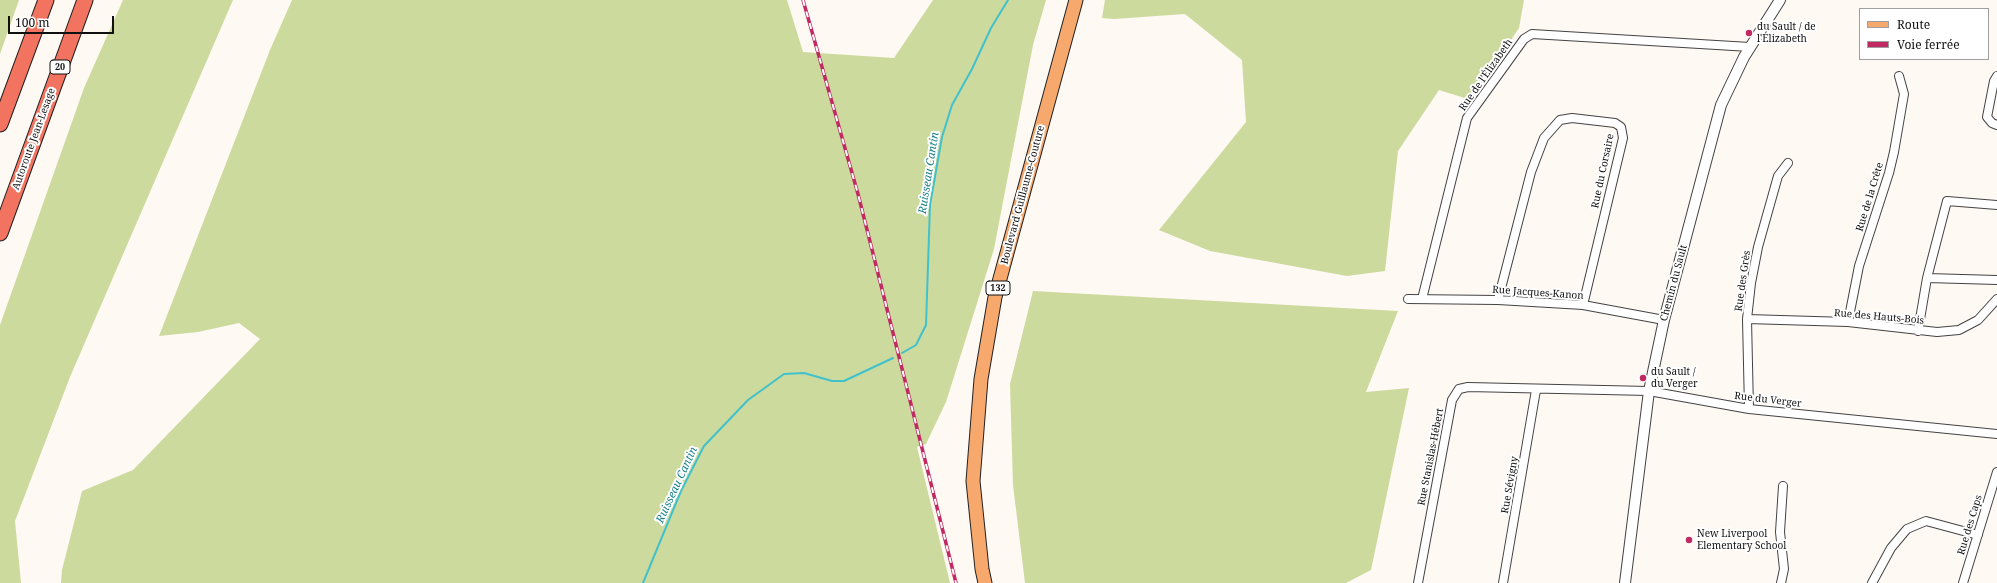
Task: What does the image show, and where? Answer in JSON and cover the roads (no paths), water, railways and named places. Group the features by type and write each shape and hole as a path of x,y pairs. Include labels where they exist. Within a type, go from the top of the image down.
{"highway":[{"path":"0,124 46,0"},
{"name":"Autoroute Jean-Lesage","path":"0,233 85,0"}],"main road":[{"name":"Boulevard Guillaume-Couture","path":"985,583 982,569 973,481 981,379 995,297 1076,0"}],"street":[{"name":"Chemin du Sault","path":"1625,583 1649,391 1664,320 1721,105 1750,47 1780,0"},
{"name":"Rue de l'Élizabeth","path":"1422,299 1467,118 1524,39 1532,34 1750,47"},
{"name":"Rue de la Crête","path":"1848,322 1859,266 1889,173 1894,152 1904,94 1899,76"},
{"path":"1997,76 1994,81 1988,116 1992,123 1997,125"},
{"name":"Rue du Corsaire","path":"1498,300 1531,172 1544,138 1560,120 1572,118 1615,123 1621,127 1623,138 1583,305"},
{"name":"Rue des Grès","path":"1749,409 1748,319 1751,283 1758,247 1778,176 1788,163"},
{"path":"1918,331 1927,278 1947,201 1997,205"},
{"path":"1927,278 1997,280"},
{"name":"Rue Jacques-Kanon","path":"1408,299 1498,300 1583,305 1664,320"},
{"name":"Rue des Hauts-Bois","path":"1748,319 1848,322 1918,331 1959,330 1978,320 1997,300"},
{"name":"Rue Stanislas-Hébert","path":"1418,583 1452,400 1459,389 1468,387 1536,390"},
{"name":"Rue du Verger","path":"1536,390 1649,391 1749,409 1997,434"},
{"name":"Rue Sévigny","path":"1503,583 1536,390"},
{"name":"Rue des Caps","path":"1962,583 1997,472"},
{"path":"1781,583 1784,569 1780,532 1783,486"},
{"path":"1872,583 1891,548 1907,530 1913,526 1926,521 1978,535"}],"waterway":[{"name":"Ruisseau Cantin","path":"902,353 916,345 926,325 930,205 942,137 952,105 972,69 991,28 1008,0"},
{"name":"Ruisseau Cantin","path":"643,583 681,491 704,446 748,400 784,374 804,373 832,381 844,381 893,358"}],"railway":[{"path":"803,0 858,194 956,583"}],"place":[{"name":"du Sault / de l'Élizabeth","path":"1749,33"},
{"name":"du Sault / du Verger","path":"1643,378"},
{"name":"New Liverpool Elementary School","path":"1689,540"}]}
